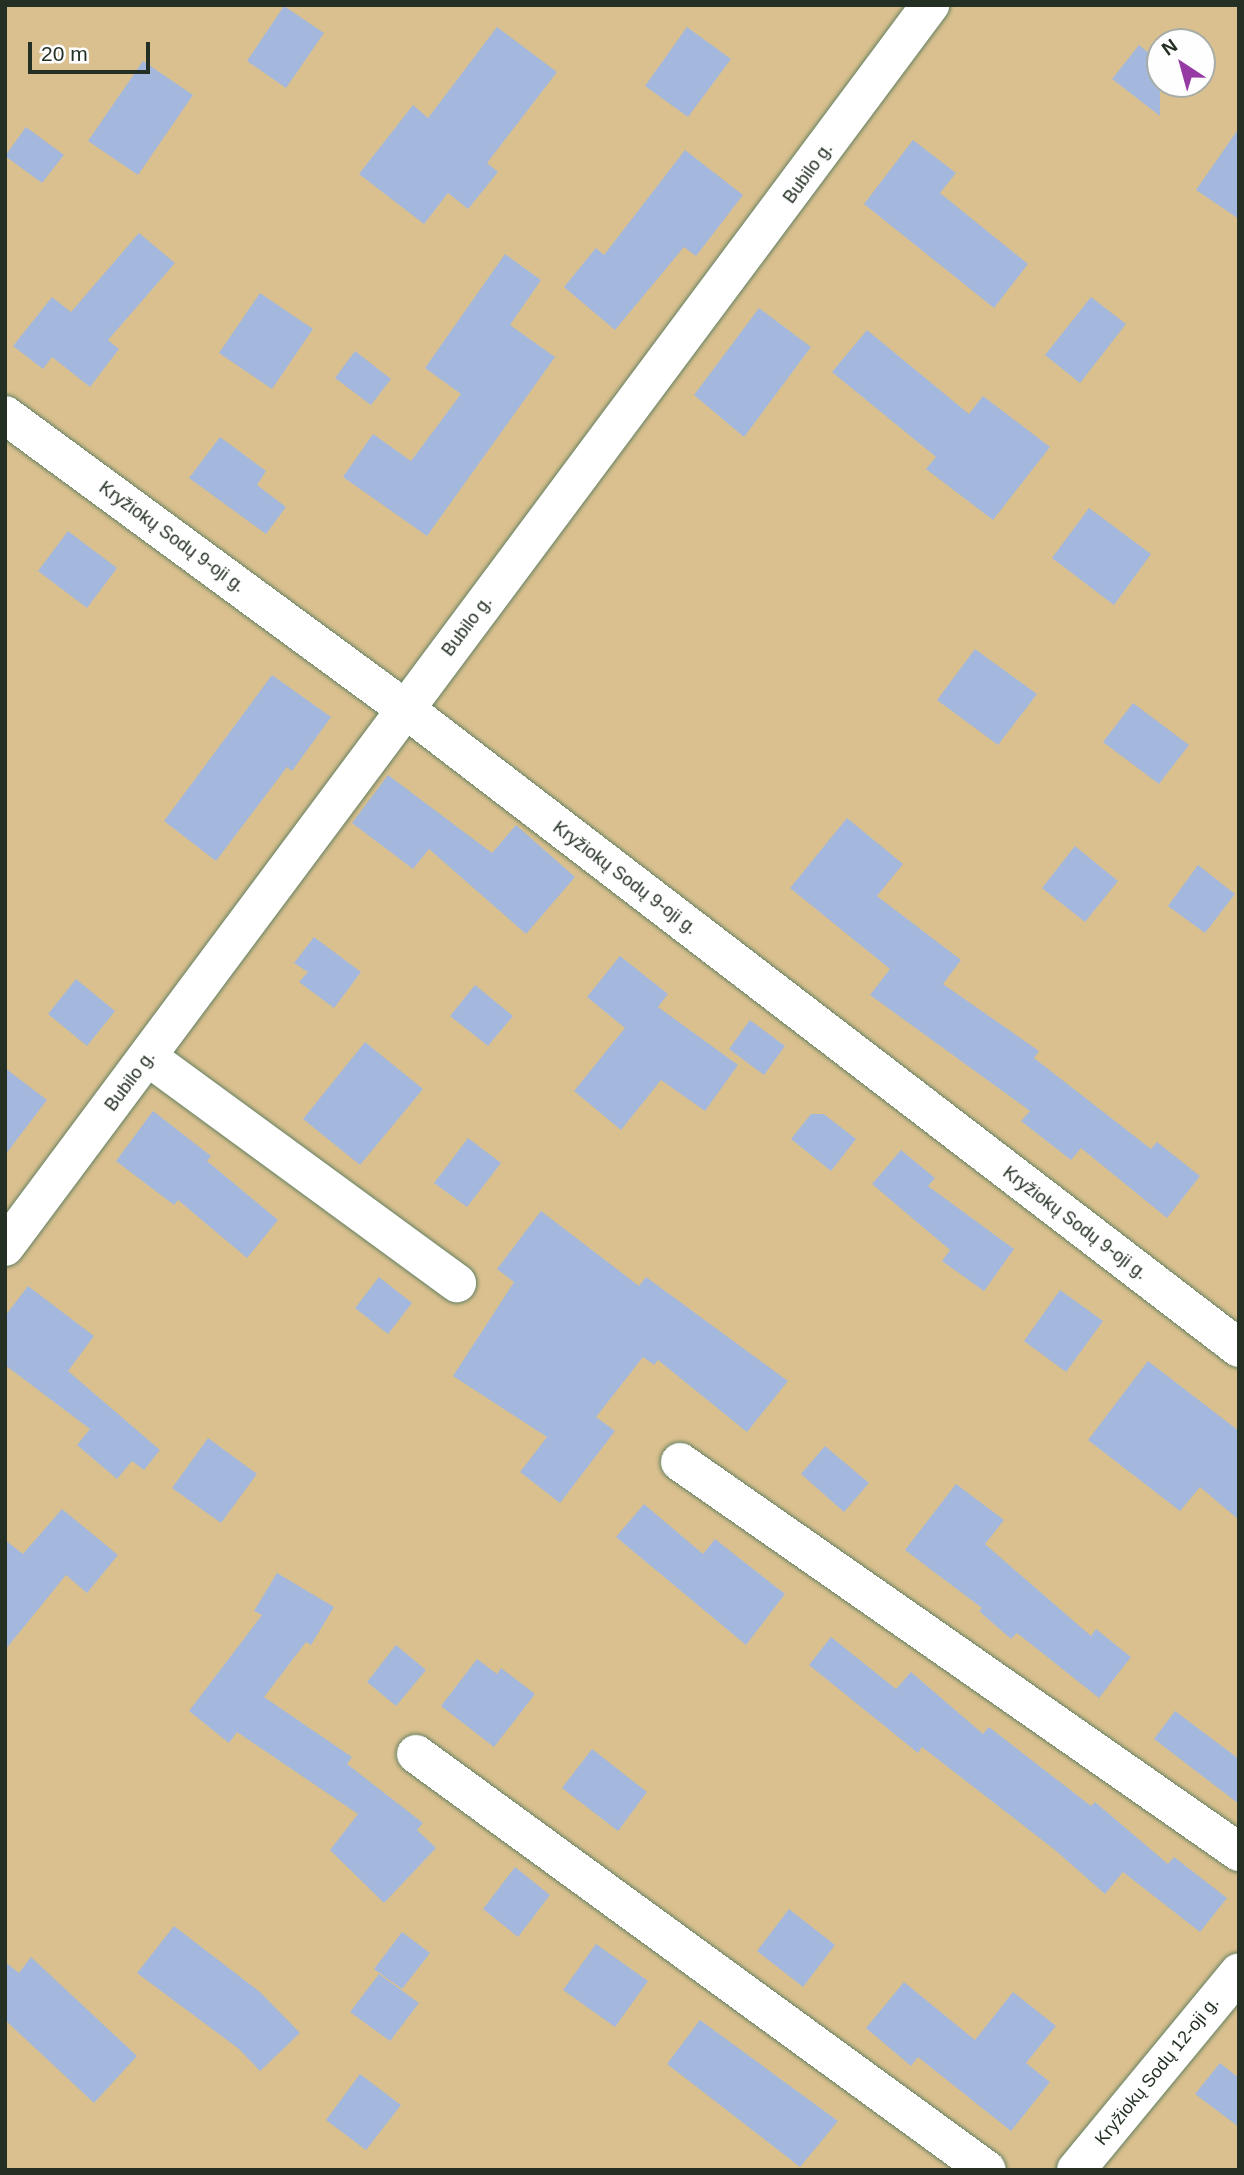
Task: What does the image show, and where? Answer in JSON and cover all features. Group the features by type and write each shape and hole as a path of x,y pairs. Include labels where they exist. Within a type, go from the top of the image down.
{"street":[{"name":"Bubilo g.","path":"5,1247 930,5"},
{"name":"Kryžiokų Sodų 9-oji g.","path":"5,415 404,708 1239,1348"},
{"path":"148,1057 457,1283"},
{"path":"680,1462 1239,1852"},
{"path":"416,1754 987,2170"},
{"name":"Kryžiokų Sodų 12-oji g.","path":"1076,2170 1238,1975"}],"shaded area":[{"path":"5,5 1239,5 1239,2170 5,2170"}],"building":[{"path":"284,6 324,33 286,88 247,61"},
{"path":"497,27 557,72 487,163 498,172 468,209 448,193 424,224 359,174 413,105 428,118"},
{"path":"687,27 731,59 688,117 645,86"},
{"path":"1139,45 1146,51 1146,98 1160,98 1160,116 1112,79"},
{"path":"143,61 193,95 138,175 88,141"},
{"path":"26,127 64,155 42,183 5,156"},
{"path":"1239,128 1239,219 1196,190"},
{"path":"913,140 956,173 940,193 1028,264 994,308 864,204"},
{"path":"685,150 743,195 696,256 684,247 615,330 564,287 596,248 604,255"},
{"path":"139,233 175,263 108,340 119,349 90,387 52,357 43,369 13,346 52,297 71,312"},
{"path":"505,254 541,280 510,325 555,357 427,536 343,477 373,434 411,461 461,394 425,368"},
{"path":"260,293 313,329 272,389 219,353"},
{"path":"1091,297 1126,324 1080,383 1045,355"},
{"path":"759,308 811,347 744,437 694,395"},
{"path":"867,330 969,414 983,396 1050,447 993,520 926,469 936,457 832,372"},
{"path":"355,351 391,379 371,405 335,378"},
{"path":"220,437 266,471 257,485 286,507 266,534 189,478"},
{"path":"1089,508 1151,554 1114,605 1052,558"},
{"path":"68,531 117,568 87,608 38,571"},
{"path":"975,649 1037,694 998,745 937,700"},
{"path":"272,675 331,717 292,771 287,767 216,861 164,821"},
{"path":"1133,703 1189,745 1159,784 1103,742"},
{"path":"388,775 492,853 516,825 575,877 526,934 429,849 413,869 352,823"},
{"path":"847,818 903,864 877,896 961,960 943,984 1039,1051 1034,1058 1151,1149 1157,1142 1200,1176 1167,1218 1081,1148 1071,1160 1021,1121 1030,1111 870,995 890,969 790,888"},
{"path":"1075,846 1118,881 1085,922 1042,888"},
{"path":"1198,865 1235,894 1205,933 1168,906"},
{"path":"314,937 361,972 334,1008 299,982 308,972 294,963"},
{"path":"620,956 668,994 658,1007 738,1065 705,1111 661,1080 621,1130 574,1091 625,1028 587,997"},
{"path":"76,979 115,1011 87,1046 48,1014"},
{"path":"475,985 513,1016 488,1046 450,1016"},
{"path":"750,1020 785,1046 764,1075 729,1049"},
{"path":"365,1042 423,1089 360,1165 303,1119"},
{"path":"5,1068 47,1100 5,1155"},
{"path":"153,1111 211,1156 207,1161 278,1220 247,1258 178,1200 174,1205 116,1161"},
{"path":"811,1114 824,1114 856,1139 831,1171 791,1139"},
{"path":"468,1138 501,1163 467,1207 434,1183"},
{"path":"901,1150 935,1178 928,1186 1014,1249 984,1291 942,1261 950,1250 872,1184"},
{"path":"541,1211 639,1286 646,1277 788,1381 747,1432 658,1360 654,1365 643,1357 596,1417 615,1431 560,1503 520,1472 547,1437 453,1376 514,1282 497,1269"},
{"path":"379,1277 412,1303 388,1334 355,1308"},
{"path":"28,1286 94,1336 68,1371 160,1450 144,1470 132,1461 117,1479 77,1445 90,1429 5,1365 5,1316"},
{"path":"1060,1290 1103,1321 1066,1372 1024,1341"},
{"path":"1148,1361 1239,1431 1239,1520 1200,1487 1180,1511 1088,1440"},
{"path":"208,1438 257,1474 221,1523 172,1488"},
{"path":"825,1446 869,1483 844,1512 801,1474"},
{"path":"956,1484 1004,1520 985,1544 1091,1636 1096,1629 1131,1657 1099,1698 1017,1633 1011,1639 979,1611 982,1608 905,1550"},
{"path":"644,1504 703,1554 715,1539 785,1594 746,1645 616,1537"},
{"path":"62,1509 118,1555 87,1593 66,1575 5,1650 5,1540 23,1554"},
{"path":"277,1573 334,1607 311,1645 306,1642 264,1697 352,1757 347,1764 423,1823 417,1830 436,1848 384,1903 330,1850 358,1814 237,1732 229,1743 189,1711 262,1615 254,1611"},
{"path":"831,1637 896,1689 911,1672 983,1734 989,1727 1091,1806 1095,1802 1168,1864 1174,1857 1227,1898 1200,1932 1123,1872 1105,1894 1055,1850 922,1747 918,1753 809,1665"},
{"path":"396,1645 426,1670 396,1706 367,1682"},
{"path":"477,1659 497,1674 501,1668 535,1694 494,1747 441,1706"},
{"path":"1175,1711 1239,1759 1239,1804 1154,1739"},
{"path":"592,1749 647,1792 618,1831 562,1788"},
{"path":"515,1867 550,1895 518,1937 483,1909"},
{"path":"789,1909 835,1945 803,1987 757,1951"},
{"path":"174,1926 260,1992 300,2033 260,2071 239,2049 137,1973"},
{"path":"402,1932 430,1953 402,1989 374,1969"},
{"path":"596,1944 648,1981 615,2027 563,1990"},
{"path":"31,1957 137,2056 94,2103 5,2020 5,1962 19,1973"},
{"path":"379,1974 419,2003 390,2041 350,2012"},
{"path":"904,1982 975,2040 1013,1992 1056,2026 1026,2063 1050,2082 1011,2131 918,2057 911,2066 866,2028"},
{"path":"700,2020 838,2121 800,2167 667,2064"},
{"path":"1220,2063 1239,2078 1239,2127 1195,2094"},
{"path":"360,2074 401,2105 366,2150 326,2120"}]}
